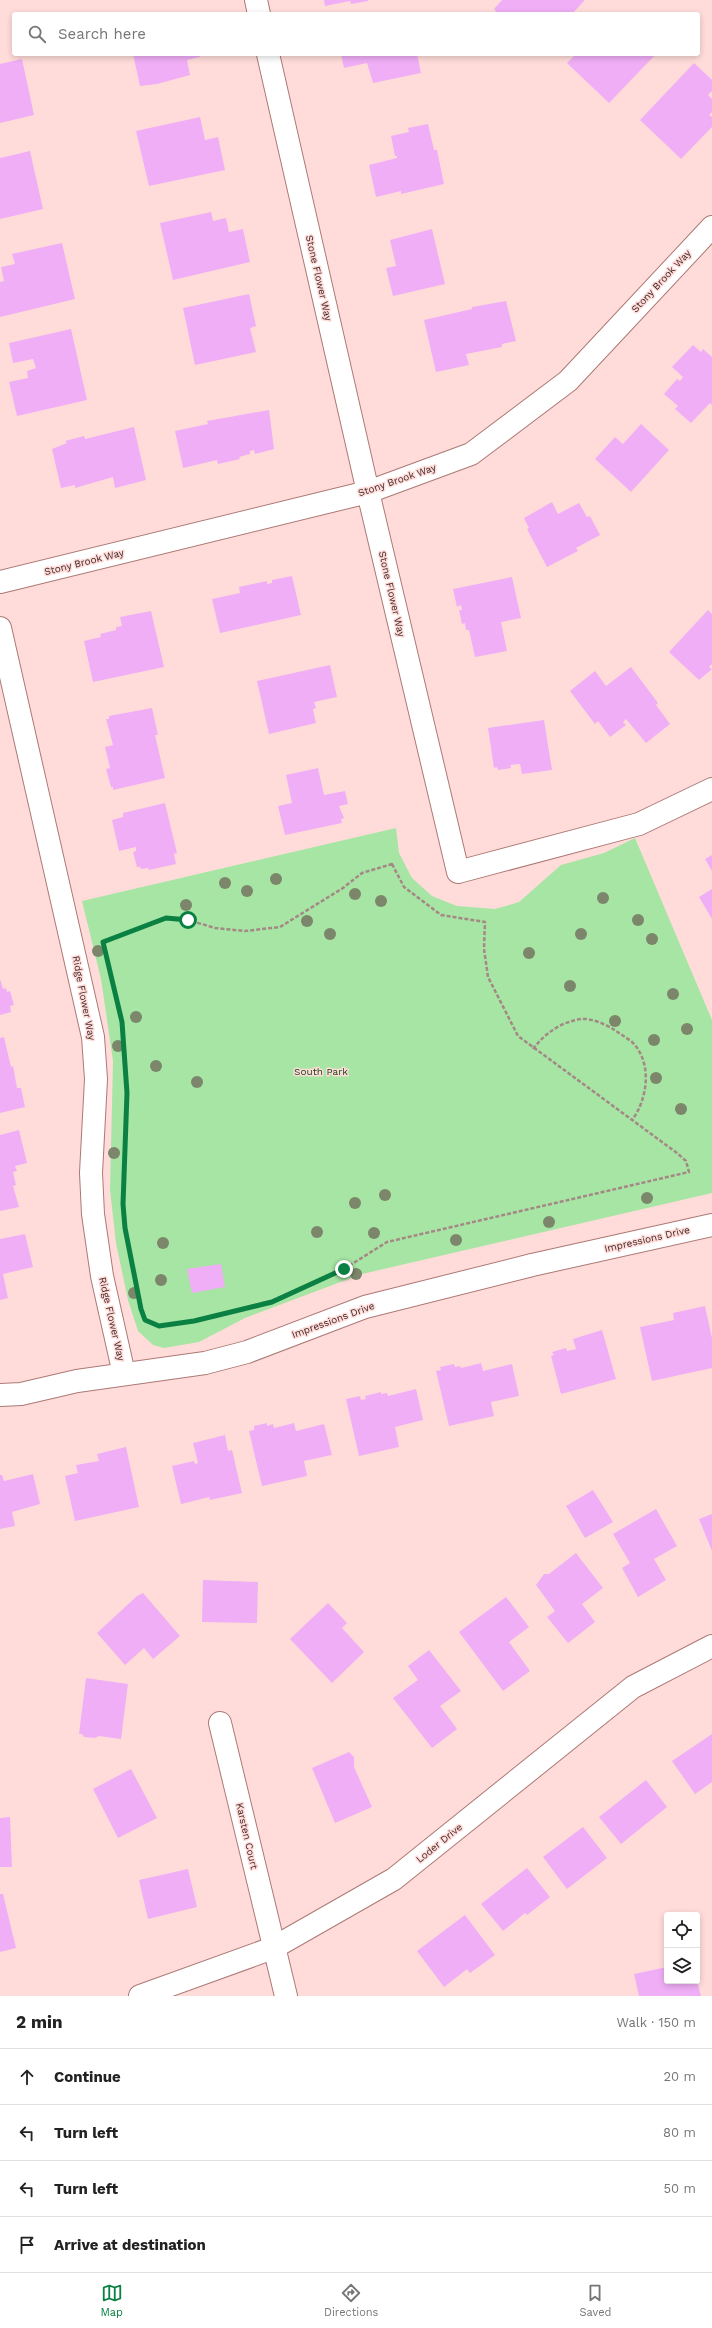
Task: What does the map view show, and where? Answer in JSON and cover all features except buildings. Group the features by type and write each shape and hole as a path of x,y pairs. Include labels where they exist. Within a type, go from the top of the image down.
{"street":[{"path":"256,0 259,12"},
{"name":"Stone Flower Way","path":"268,56 368,492 458,872 638,824 712,789"},
{"name":"Stony Brook Way","path":"0,582 368,492 471,454 568,381 712,227"},
{"name":"Ridge Flower Way","path":"0,628 93,1037 96,1079 91,1173 93,1214 102,1276 124,1374"},
{"name":"Impressions Drive","path":"0,1395 20,1394 124,1374 212,1361 247,1352 364,1307 532,1265 712,1225"},
{"name":"Loder Drive","path":"140,1996 273,1948 394,1879 633,1687 712,1646"},
{"name":"Karsten Court","path":"220,1723 273,1948 286,1996"}],"path":[{"path":"392,864 404,887 441,915 485,922 484,949 488,976 518,1036 533,1049 632,1120 686,1161 689,1172 387,1242 344,1269 272,1302 159,1326 145,1320 141,1309 125,1228 123,1204 127,1093 122,1022 103,942 166,918 188,920 215,928 245,931 280,927 343,888 362,874 392,864"},
{"path":"533,1049 540,1039 554,1028 582,1019 604,1024 632,1042 641,1057 646,1077 645,1092 638,1112 632,1120"}],"green space":[{"name":"South Park","path":"396,828 399,853 412,878 432,896 457,906 495,909 519,902 561,865 604,853 635,838 712,1020 712,1193 362,1274 245,1318 199,1342 164,1348 153,1345 138,1331 128,1300 116,1243 110,1190 113,1061 101,979 82,901"}],"route":[{"path":"188,920 166,918 133,932 103,942 122,1022 127,1093 123,1204 125,1228 141,1309 145,1320 159,1326 194,1321 272,1302 344,1269"}]}
